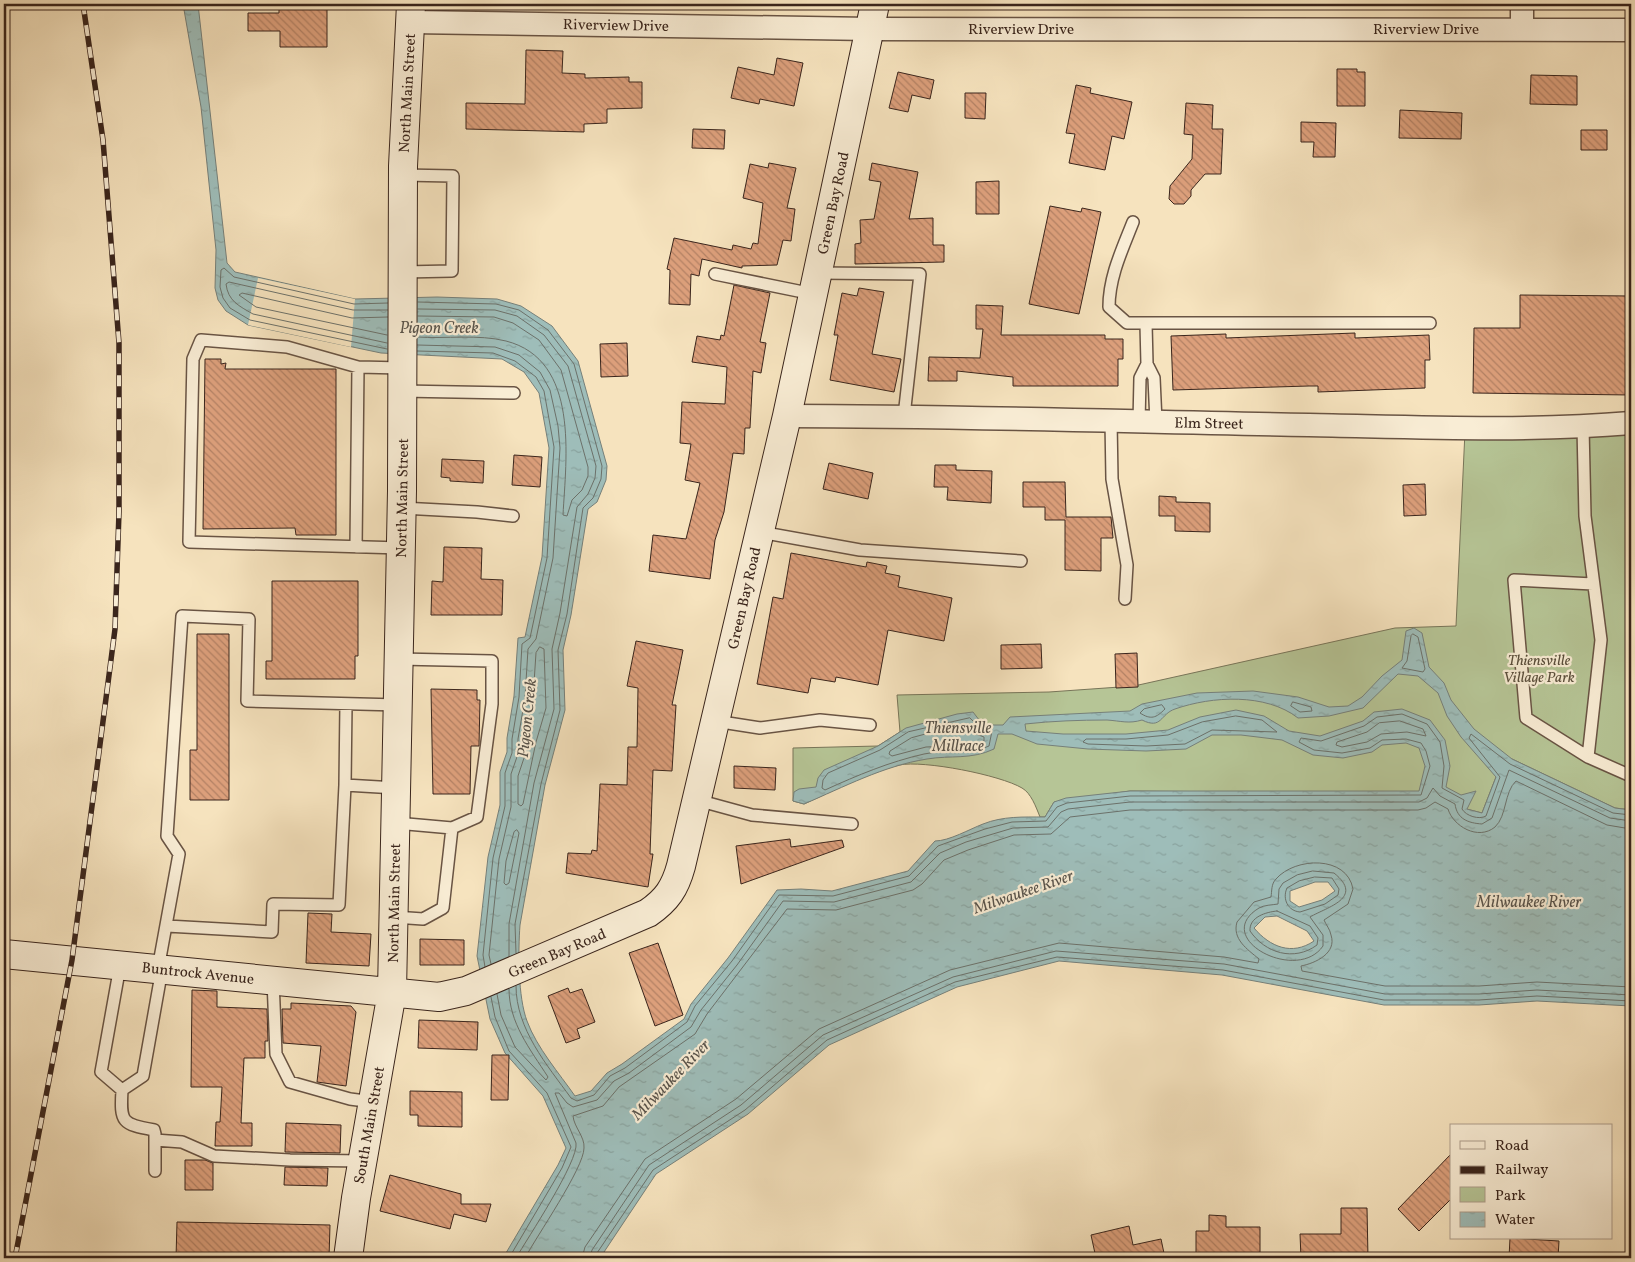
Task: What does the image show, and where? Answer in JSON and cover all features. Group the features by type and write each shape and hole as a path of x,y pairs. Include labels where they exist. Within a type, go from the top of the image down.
{"street":[{"path":"1522,4 1522,28"},
{"name":"Riverview Drive","path":"411,13 873,16 1631,30"},
{"name":"North Main Street","path":"392,992 402,508 403,175 411,13"},
{"name":"Green Bay Road","path":"392,992 439,997 481,985 648,913 667,898 673,890 679,873 716,721 787,416 873,16"},
{"name":"Elm Street","path":"787,416 904,416 1460,428 1583,427 1631,423"},
{"name":"Buntrock Avenue","path":"4,954 392,992"},
{"name":"South Main Street","path":"348,1258 392,992"}],"lane":[{"path":"403,175 453,176 452,270 403,284"},
{"path":"1133,222 1112,276 1109,307 1127,323 1430,323"},
{"path":"715,274 815,284 920,274 904,416"},
{"path":"1146,324 1147,364 1154,378 1148,422"},
{"path":"401,548 189,542 193,359 201,340 287,347 402,380 514,394"},
{"path":"1147,364 1140,378 1148,422"},
{"path":"356,547 358,367"},
{"path":"1111,421 1112,479 1126,565 1125,599"},
{"path":"1583,427 1585,516 1601,640 1588,756"},
{"path":"402,508 513,516"},
{"path":"760,532 860,550 1021,561"},
{"path":"1593,584 1514,580 1526,718 1588,756 1631,776"},
{"path":"122,1090 143,1076 179,854 167,836 182,616 249,619 246,701 398,705"},
{"path":"396,823 452,828 477,817 492,704 492,661 399,659"},
{"path":"167,926 272,932 274,904 339,904 345,785 346,704"},
{"path":"716,721 760,728 820,720 870,725"},
{"path":"345,785 396,788"},
{"path":"697,800 752,815 852,824"},
{"path":"394,917 423,919 443,908 452,828"},
{"path":"120,965 101,1072 122,1090"},
{"path":"274,980 276,1054 290,1082 350,1099 374,1102"},
{"path":"122,1090 120,1113 122,1120 131,1126 154,1130 155,1171"},
{"path":"155,1140 182,1142 214,1156 290,1160 363,1160"}],"green space":[{"name":"Thiensville Village Park","path":"1465,431 1631,432 1631,810 1615,808 1512,759 1496,777 1482,813 1466,809 1248,792 1130,791 1054,802 1045,817 1040,817 1028,793 1011,783 962,770 911,764 899,765 875,772 804,804 793,801 793,748 878,746 900,732 897,695 1049,692 1134,686 1395,628 1456,626"}],"water":[{"name":"Milwaukee River","path":"183,4 198,4 227,263 235,272 355,299 437,297 497,299 521,306 552,326 578,361 607,466 606,480 597,502 588,509 571,615 563,650 565,710 545,785 520,925 519,948 520,987 527,1021 542,1051 575,1096 591,1091 607,1073 684,1019 691,1004 728,958 777,890 832,891 908,871 935,841 953,837 983,824 998,820 1045,817 1054,802 1066,798 1130,791 1419,791 1425,766 1419,748 1406,743 1382,745 1372,752 1343,758 1313,755 1282,740 1241,735 1212,735 1186,749 1146,751 1088,749 1037,744 1012,734 998,734 994,749 977,755 911,762 864,778 804,804 793,801 794,792 799,789 816,787 818,778 824,770 878,746 906,728 957,714 973,712 983,725 1003,725 1010,717 1130,711 1142,704 1197,693 1253,691 1298,697 1329,707 1348,706 1362,697 1382,676 1402,660 1406,631 1414,628 1422,633 1429,667 1444,683 1451,700 1474,729 1512,759 1615,808 1631,810 1631,1006 1537,1001 1479,1005 1384,1005 1222,975 1059,961 957,987 829,1045 748,1114 656,1174 600,1258 503,1258 558,1165 566,1148 543,1096 505,1053 490,1019 477,956 488,857 500,805 500,772 507,752 507,738 514,696 518,638 525,637 542,557 549,448 539,393 524,372 502,359 381,353 248,325 226,311 218,300 215,288 216,250 201,107","holes":["1398,674 1418,676 1438,693 1447,716 1461,737 1496,777 1482,813 1467,809 1476,791 1461,795 1446,787 1450,766 1445,740 1430,720 1402,709 1374,712 1363,721 1320,736 1289,731 1264,716 1236,710 1200,717 1168,730 1126,734 1063,734 1026,731 1025,724 1056,721 1107,720 1129,722 1142,720 1153,723 1175,709 1205,701 1238,699 1270,704 1298,718 1329,716 1363,708","1315,882 1328,882 1335,891 1322,900 1299,907 1290,901 1290,891","1277,916 1307,931 1314,941 1298,948 1282,947 1274,944 1260,935 1254,928 1265,917"]}],"pier":[{"path":"258,278 355,299 351,347 248,325"}],"building":[{"path":"279,4 327,4 327,47 280,47 280,31 248,31 248,13 279,13"},
{"path":"526,50 563,51 562,73 585,74 585,78 629,77 629,82 642,82 642,108 607,109 607,123 584,124 584,132 466,129 466,103 525,104"},
{"path":"777,58 803,63 794,106 760,99 759,104 731,98 738,67 774,75"},
{"path":"1337,69 1357,69 1357,72 1365,72 1365,106 1337,106"},
{"path":"898,72 934,80 930,99 912,95 908,112 889,108"},
{"path":"1531,75 1577,76 1577,105 1530,104"},
{"path":"1076,85 1091,88 1090,93 1132,102 1124,139 1112,136 1105,170 1069,163 1075,134 1066,133"},
{"path":"965,93 986,93 985,119 965,118"},
{"path":"1186,103 1213,105 1212,129 1223,129 1221,174 1205,174 1191,190 1191,196 1184,204 1174,204 1169,199 1170,186 1192,159 1193,135 1184,134"},
{"path":"1400,110 1462,113 1461,139 1399,138"},
{"path":"1301,122 1336,123 1335,157 1313,157 1314,142 1301,142"},
{"path":"693,129 725,130 724,149 692,148"},
{"path":"1581,130 1607,130 1607,150 1581,150"},
{"path":"769,163 796,168 787,208 795,209 791,241 783,240 777,265 742,266 742,268 702,259 699,276 691,274 690,305 669,304 670,270 667,269 674,238 732,250 733,245 751,249 753,243 758,244 763,203 743,198 750,164 768,168"},
{"path":"872,163 918,172 909,219 933,218 933,245 944,245 944,262 855,264 855,244 861,243 860,220 874,219 881,182 869,180"},
{"path":"999,181 999,214 976,214 976,182"},
{"path":"1050,206 1081,212 1082,208 1101,212 1079,314 1029,304"},
{"path":"734,285 770,293 760,342 766,343 761,373 753,371 750,428 745,428 744,454 733,453 724,512 715,540 710,579 649,571 653,535 686,539 700,483 685,480 691,444 680,443 682,402 725,404 727,367 692,362 697,336 720,340 721,335 724,336"},
{"path":"859,288 884,292 872,354 901,359 894,392 830,380 838,335 834,335 842,293 857,296"},
{"path":"1520,295 1631,296 1631,395 1473,393 1474,328 1520,328"},
{"path":"976,305 1003,306 1001,335 1105,335 1105,339 1123,339 1123,359 1118,359 1118,386 1013,386 1013,377 957,371 957,381 928,381 929,357 980,358 983,329 976,329"},
{"path":"1355,333 1355,338 1429,335 1430,360 1425,360 1425,388 1318,392 1318,386 1173,390 1171,336 1226,334 1226,338"},
{"path":"627,343 628,376 601,377 600,344"},
{"path":"205,359 221,359 221,364 226,363 225,369 336,369 336,535 296,535 295,528 203,529"},
{"path":"514,455 542,457 540,487 512,485"},
{"path":"442,459 484,461 483,483 450,481 450,478 441,477"},
{"path":"829,463 873,473 868,499 823,489"},
{"path":"935,465 956,465 956,470 992,471 991,503 947,500 948,487 934,487"},
{"path":"1023,482 1065,482 1066,517 1111,517 1113,538 1101,538 1101,571 1065,570 1065,520 1045,520 1045,507 1023,507"},
{"path":"1425,484 1426,515 1404,516 1403,485"},
{"path":"1159,496 1176,497 1176,502 1210,503 1210,532 1175,531 1175,516 1159,516"},
{"path":"444,547 482,548 481,579 503,580 502,615 431,615 432,581 443,582"},
{"path":"791,553 866,567 867,562 887,566 885,573 900,576 898,587 952,598 944,641 888,630 878,685 836,677 835,682 811,678 808,693 757,684 773,597 783,599"},
{"path":"272,581 358,581 358,656 355,656 355,679 266,679 266,661 272,661"},
{"path":"197,634 229,634 229,800 190,800 190,750 197,750"},
{"path":"636,641 683,650 672,705 676,705 672,771 653,770 650,854 653,854 648,887 566,873 568,853 591,854 592,850 597,851 600,784 627,785 628,747 637,747 638,688 627,686"},
{"path":"1041,644 1042,668 1001,669 1001,645"},
{"path":"1137,653 1138,687 1116,688 1115,654"},
{"path":"431,689 477,690 477,700 480,700 479,746 471,746 470,794 433,794"},
{"path":"734,766 776,768 775,790 734,788"},
{"path":"790,839 791,847 842,840 844,847 741,884 736,846"},
{"path":"308,913 332,914 331,932 371,934 369,966 306,963"},
{"path":"420,939 464,940 464,965 420,965"},
{"path":"658,943 683,1015 655,1026 629,953"},
{"path":"568,988 570,993 582,989 595,1022 577,1029 580,1038 566,1043 548,996"},
{"path":"192,990 217,991 217,1007 267,1009 268,1041 265,1041 265,1058 244,1058 241,1123 252,1123 252,1146 215,1146 216,1122 220,1122 222,1087 191,1087"},
{"path":"291,1003 351,1006 356,1012 346,1086 317,1082 321,1046 283,1043 282,1009 291,1009"},
{"path":"419,1020 478,1022 477,1050 418,1048"},
{"path":"492,1055 509,1055 508,1100 491,1100"},
{"path":"410,1091 462,1092 462,1127 418,1126 418,1115 410,1115"},
{"path":"286,1123 341,1125 340,1153 285,1152"},
{"path":"1450,1155 1450,1200 1419,1231 1398,1209"},
{"path":"185,1160 205,1160 213,1163 213,1190 185,1190"},
{"path":"285,1167 328,1168 327,1186 284,1185"},
{"path":"390,1175 461,1194 461,1204 491,1204 486,1222 454,1214 450,1229 380,1211"},
{"path":"1341,1208 1367,1208 1368,1258 1301,1258 1300,1234 1341,1234"},
{"path":"1209,1215 1226,1216 1226,1227 1260,1227 1260,1254 1196,1253 1196,1231 1209,1231"},
{"path":"177,1222 330,1225 329,1258 176,1258"},
{"path":"1129,1226 1133,1245 1161,1239 1165,1258 1096,1258 1091,1235"},
{"path":"1510,1240 1559,1241 1558,1258 1509,1258"}],"railway":[{"path":"15,1258 72,960 115,629 119,512 119,343 103,140 83,4"}],"water label":[{"name":"Pigeon Creek","path":"439,327"},
{"name":"Pigeon Creek","path":"526,718"},
{"name":"Thiensville Millrace","path":"958,736"}]}
